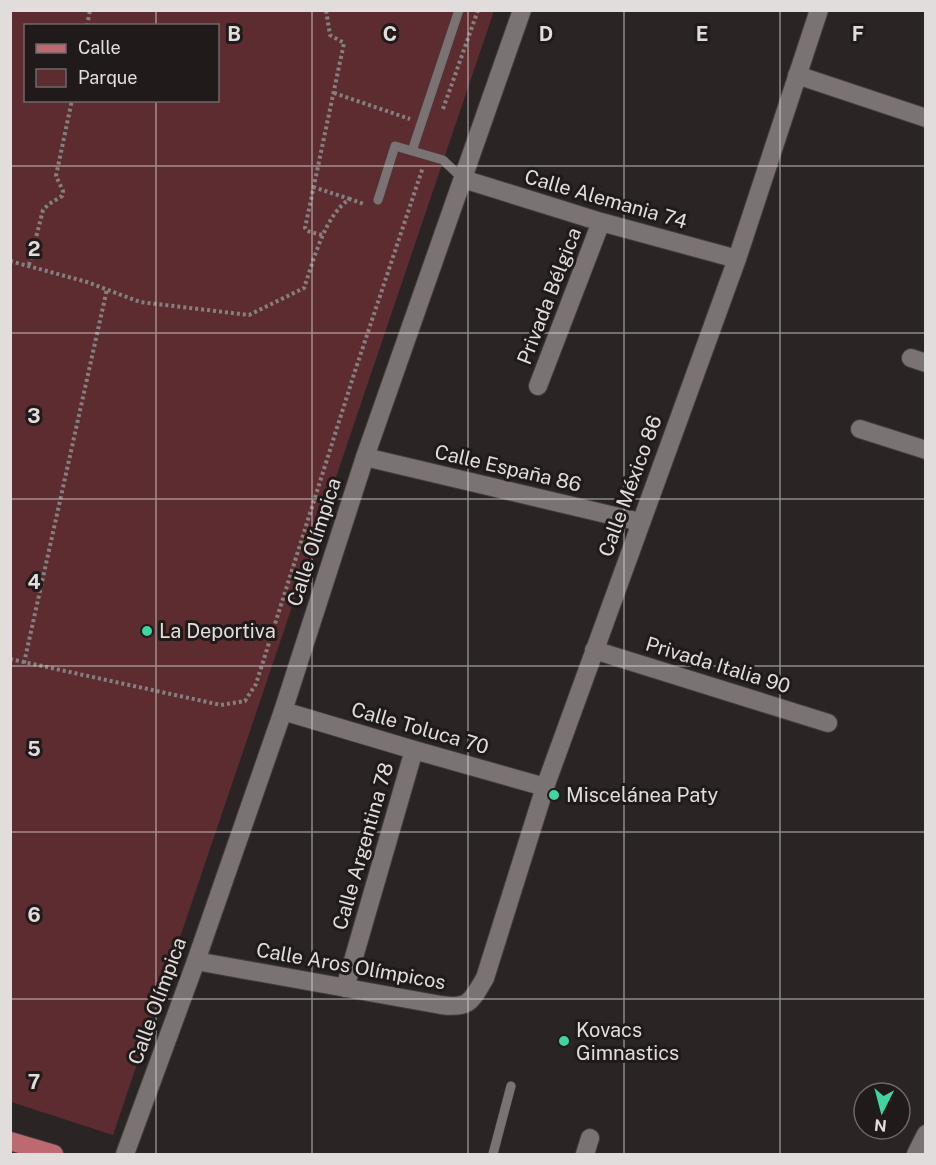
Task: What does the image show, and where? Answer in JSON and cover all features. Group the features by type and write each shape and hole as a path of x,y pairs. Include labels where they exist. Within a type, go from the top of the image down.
{"main road":[{"path":"10,1141 54,1155"}],"street":[{"name":"Calle Olímpica","path":"125,1155 196,961 283,711 365,457 522,10"},
{"name":"Calle México 86","path":"485,978 545,787 737,259 819,10"},
{"path":"797,75 926,118"},
{"name":"Calle Alemania 74","path":"463,180 601,222 737,259"},
{"name":"Privada Bélgica","path":"538,386 601,222"},
{"path":"860,429 926,450"},
{"name":"Calle España 86","path":"365,457 640,522"},
{"name":"Privada Italia 90","path":"594,650 828,723"},
{"name":"Calle Toluca 70","path":"283,711 545,787"},
{"name":"Calle Argentina 78","path":"345,988 414,750"},
{"name":"Calle Aros Olímpicos","path":"196,961 455,1007 464,1006 470,1002 485,978"},
{"path":"916,1155 926,1134"}],"lane":[{"path":"412,151 459,10"},
{"path":"378,200 395,147 443,160 463,180"},
{"path":"493,1155 511,1086"}],"path":[{"path":"322,235 305,228 344,44 330,34 326,10"},
{"path":"443,110 478,10"},
{"path":"334,93 421,122"},
{"path":"29,265 43,210 62,196 63,191 56,176 72,102"},
{"path":"10,660 221,705 245,701 256,684 427,155"},
{"path":"313,188 375,208 378,200"},
{"path":"10,261 107,289 140,302 249,315 304,288 322,235 344,203 350,199"},
{"path":"24,663 107,289"}],"green space":[{"name":"La Deportiva","path":"11,11 494,11 113,1135 11,1102"}],"place":[{"name":"La Deportiva","path":"147,631"},
{"name":"Miscelánea Paty","path":"554,795"},
{"name":"Kovacs Gimnastics","path":"564,1041"}]}
